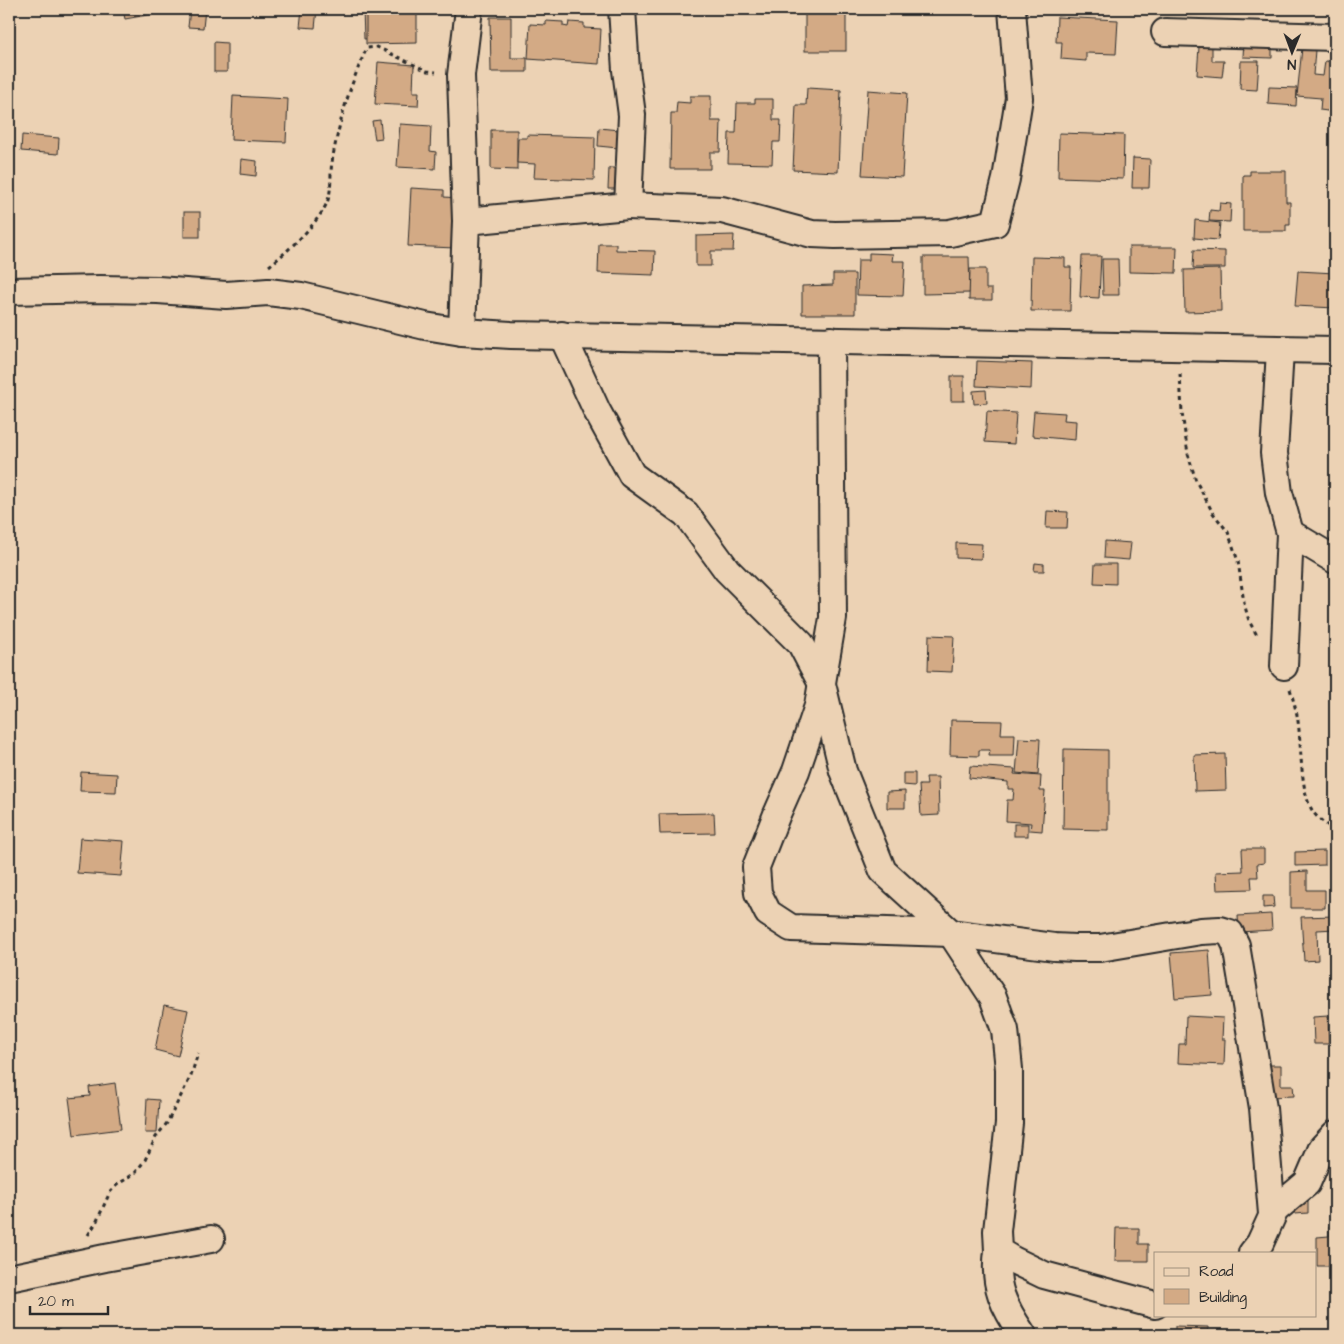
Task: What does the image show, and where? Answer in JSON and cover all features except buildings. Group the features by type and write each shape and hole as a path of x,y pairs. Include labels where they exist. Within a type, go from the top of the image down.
{"street":[{"path":"462,332 466,221 461,74 469,9"},
{"path":"622,9 626,70 632,115 628,206"},
{"path":"466,221 628,206 722,210 812,234 950,233 995,223 1006,179 1019,98 1012,9"},
{"path":"1165,32 1335,37"},
{"path":"9,291 158,290 226,295 268,292 300,296 424,326 462,332 1335,350"},
{"path":"562,335 597,411 632,475 686,514 727,570 801,644 822,684 843,771 883,871 951,933 993,997 1005,1030 1009,1069 1009,1123 997,1231 997,1279 1001,1300 1023,1335"},
{"path":"830,340 833,618 818,706 796,771 756,867 758,893 768,913 791,928 951,933 1054,947 1075,948 1100,948 1201,931 1220,930 1230,933 1236,945 1263,1108 1272,1214"},
{"path":"1280,350 1274,453 1279,492 1290,533 1284,666"},
{"path":"1290,533 1335,560"},
{"path":"1253,1252 1260,1243 1272,1214 1280,1204 1307,1183 1322,1148 1335,1134"},
{"path":"9,1278 211,1239"},
{"path":"998,1251 1044,1275 1154,1305"}],"path":[{"path":"261,272 284,255 308,230 328,201 332,161 344,113 360,63 367,48 377,47 427,71 461,74"},
{"path":"1178,348 1182,413 1188,454 1196,481 1213,513 1228,532 1238,561 1244,603 1249,621 1258,638 1284,666 1297,716 1307,798 1312,810 1321,821 1335,830"},
{"path":"66,1266 96,1223 110,1192 135,1173 145,1160 156,1137 177,1106 191,1076 198,1053"}]}
